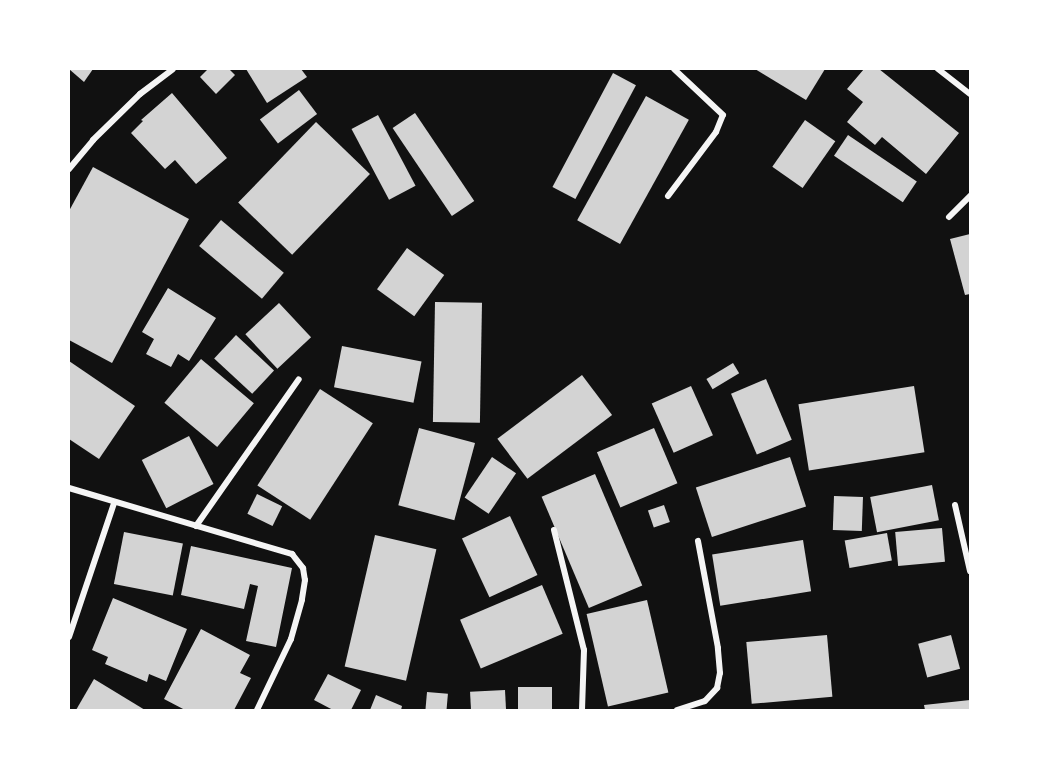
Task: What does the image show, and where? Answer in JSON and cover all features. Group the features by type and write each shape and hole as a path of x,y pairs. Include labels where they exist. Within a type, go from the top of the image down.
{"street":[{"path":"69,169 140,94 173,69"},
{"path":"668,196 716,132 723,115 674,69"},
{"path":"938,69 970,94"},
{"path":"949,217 970,196"},
{"path":"196,526 299,380"},
{"path":"69,488 292,554 303,568 305,580 298,618 291,639 257,710"},
{"path":"69,637 114,503"},
{"path":"955,505 970,571"},
{"path":"554,530 584,650 582,710"},
{"path":"677,710 705,701 717,688 720,673 718,648 698,541"}],"building":[{"path":"69,69 93,69 84,82"},
{"path":"208,69 229,69 235,75 216,94 200,77"},
{"path":"246,69 301,69 307,77 267,103"},
{"path":"755,69 825,69 806,100"},
{"path":"864,69 879,69 959,133 926,174 882,137 875,145 847,122 863,102 847,89"},
{"path":"613,73 636,85 575,199 552,187"},
{"path":"299,90 317,114 278,143 260,119"},
{"path":"172,93 227,158 196,184 175,160 165,169 131,133 143,121 141,120"},
{"path":"646,96 689,120 620,244 577,220"},
{"path":"415,113 474,201 452,216 393,128"},
{"path":"378,115 416,186 389,200 352,129"},
{"path":"805,120 835,141 803,188 772,167"},
{"path":"316,122 370,174 292,255 238,203"},
{"path":"848,135 917,181 903,202 834,156"},
{"path":"93,167 189,219 112,363 69,340 69,211"},
{"path":"221,220 284,273 262,299 199,246"},
{"path":"970,234 970,294 965,295 950,239"},
{"path":"407,248 444,275 414,316 377,289"},
{"path":"168,288 216,318 189,361 178,354 171,367 146,354 154,339 142,332"},
{"path":"435,302 482,303 480,423 433,422"},
{"path":"279,303 311,337 277,369 245,334"},
{"path":"236,335 274,370 252,394 214,358"},
{"path":"342,346 422,361 413,403 334,387"},
{"path":"201,359 254,403 217,447 164,403"},
{"path":"69,361 135,406 99,459 69,439"},
{"path":"733,363 739,373 713,389 706,379"},
{"path":"582,375 612,415 527,479 497,439"},
{"path":"766,379 792,440 757,455 731,394"},
{"path":"691,386 713,435 674,453 652,403"},
{"path":"914,386 924,452 809,470 798,404"},
{"path":"320,389 373,423 310,520 257,485"},
{"path":"419,428 475,443 454,520 398,505"},
{"path":"654,428 677,483 620,507 597,452"},
{"path":"189,436 214,484 166,508 142,460"},
{"path":"492,457 516,473 489,514 465,498"},
{"path":"790,457 806,506 712,537 696,488"},
{"path":"595,474 642,585 589,608 542,497"},
{"path":"932,485 939,520 877,532 870,497"},
{"path":"257,494 282,506 273,526 247,514"},
{"path":"834,496 863,497 862,531 833,530"},
{"path":"664,505 670,522 654,528 648,511"},
{"path":"510,516 537,575 489,597 462,538"},
{"path":"942,528 945,562 898,566 895,532"},
{"path":"124,532 183,543 173,595 114,584"},
{"path":"887,533 892,561 850,568 845,540"},
{"path":"375,535 436,549 406,681 345,667"},
{"path":"803,540 811,591 720,606 712,554"},
{"path":"191,546 292,568 276,647 246,641 258,586 250,584 244,609 181,595"},
{"path":"542,585 563,634 481,669 460,620"},
{"path":"113,598 187,629 166,681 149,674 147,682 105,664 108,657 92,650"},
{"path":"647,600 668,693 608,707 587,614"},
{"path":"201,629 250,655 240,673 251,678 234,710 185,710 164,699"},
{"path":"827,635 832,697 752,704 746,642"},
{"path":"951,635 960,669 927,678 918,644"},
{"path":"328,674 361,690 351,710 333,710 314,700"},
{"path":"94,679 145,710 76,710"},
{"path":"518,687 552,687 552,710 518,710"},
{"path":"505,690 506,710 471,710 470,692"},
{"path":"427,692 448,694 447,710 425,710"},
{"path":"376,695 402,706 401,710 370,710"},
{"path":"970,700 970,710 925,710 924,705"}]}
